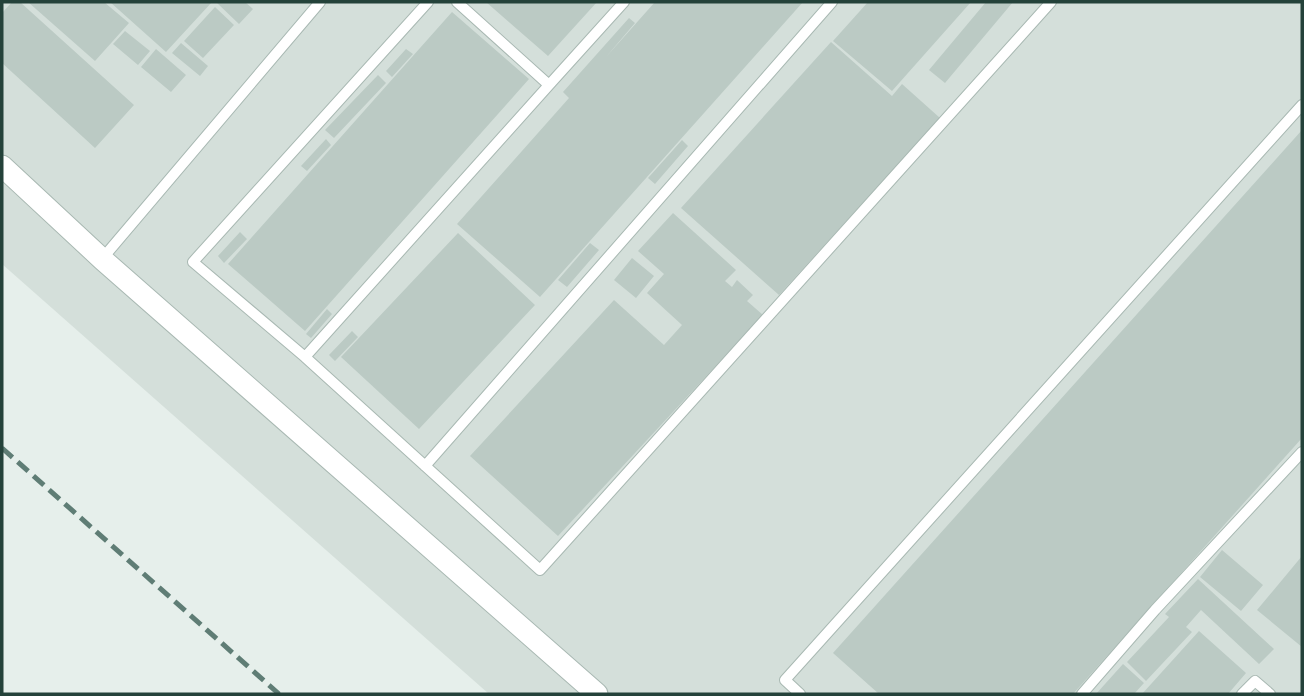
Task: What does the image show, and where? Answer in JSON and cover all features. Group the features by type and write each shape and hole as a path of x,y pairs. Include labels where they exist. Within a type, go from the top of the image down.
{"street":[{"path":"2,166 102,259 597,694"}],"lane":[{"path":"102,259 320,2"},
{"path":"428,2 193,262 305,357 540,570 1051,2"},
{"path":"457,2 549,85"},
{"path":"305,357 624,2"},
{"path":"425,466 832,2"},
{"path":"800,694 785,680 1302,105"},
{"path":"1082,694 1155,610 1302,452"},
{"path":"1242,694 1255,681 1270,694"}],"shaded area":[{"path":"2,2 1302,2 1302,694 489,694 2,264"}],"building":[{"path":"12,2 20,2 134,105 95,148 2,63 2,13"},
{"path":"28,2 104,2 129,23 95,61"},
{"path":"110,2 212,2 166,52"},
{"path":"216,2 245,2 253,9 239,24"},
{"path":"486,2 597,2 548,56"},
{"path":"655,2 803,2 540,297 457,224 569,98 563,92 629,18 635,23 606,57"},
{"path":"868,2 971,2 892,91 833,41"},
{"path":"986,2 1013,2 945,83 929,70"},
{"path":"215,7 234,25 203,58 184,41"},
{"path":"452,12 529,79 305,331 228,264"},
{"path":"125,31 150,51 138,65 113,44"},
{"path":"831,42 892,96 902,84 940,118 779,295 681,208"},
{"path":"181,43 208,66 200,76 172,53"},
{"path":"156,49 186,75 171,92 141,67"},
{"path":"406,49 413,54 392,77 386,71"},
{"path":"378,75 386,83 334,138 325,130"},
{"path":"1302,130 1302,438 1073,694 879,694 833,653"},
{"path":"326,139 331,145 307,171 301,166"},
{"path":"682,140 688,146 655,184 648,178"},
{"path":"673,213 736,270 725,281 732,287 737,280 753,295 747,301 763,315 558,536 470,456 614,300 664,345 682,325 647,293 664,274 638,251"},
{"path":"240,232 247,239 224,263 218,256"},
{"path":"458,233 535,305 419,429 341,357"},
{"path":"590,243 599,250 567,287 558,280"},
{"path":"632,258 654,276 636,298 614,280"},
{"path":"327,309 332,314 311,338 306,334"},
{"path":"352,331 358,337 335,361 329,355"},
{"path":"1222,550 1263,585 1241,611 1200,577"},
{"path":"1302,556 1302,647 1257,610"},
{"path":"1198,579 1274,649 1259,664 1201,610 1186,627 1192,632 1146,681 1127,662 1169,617 1165,614"},
{"path":"1199,631 1246,673 1228,694 1142,694"},
{"path":"1123,664 1144,683 1134,694 1096,694"}],"railway":[{"path":"2,448 279,694"}]}
